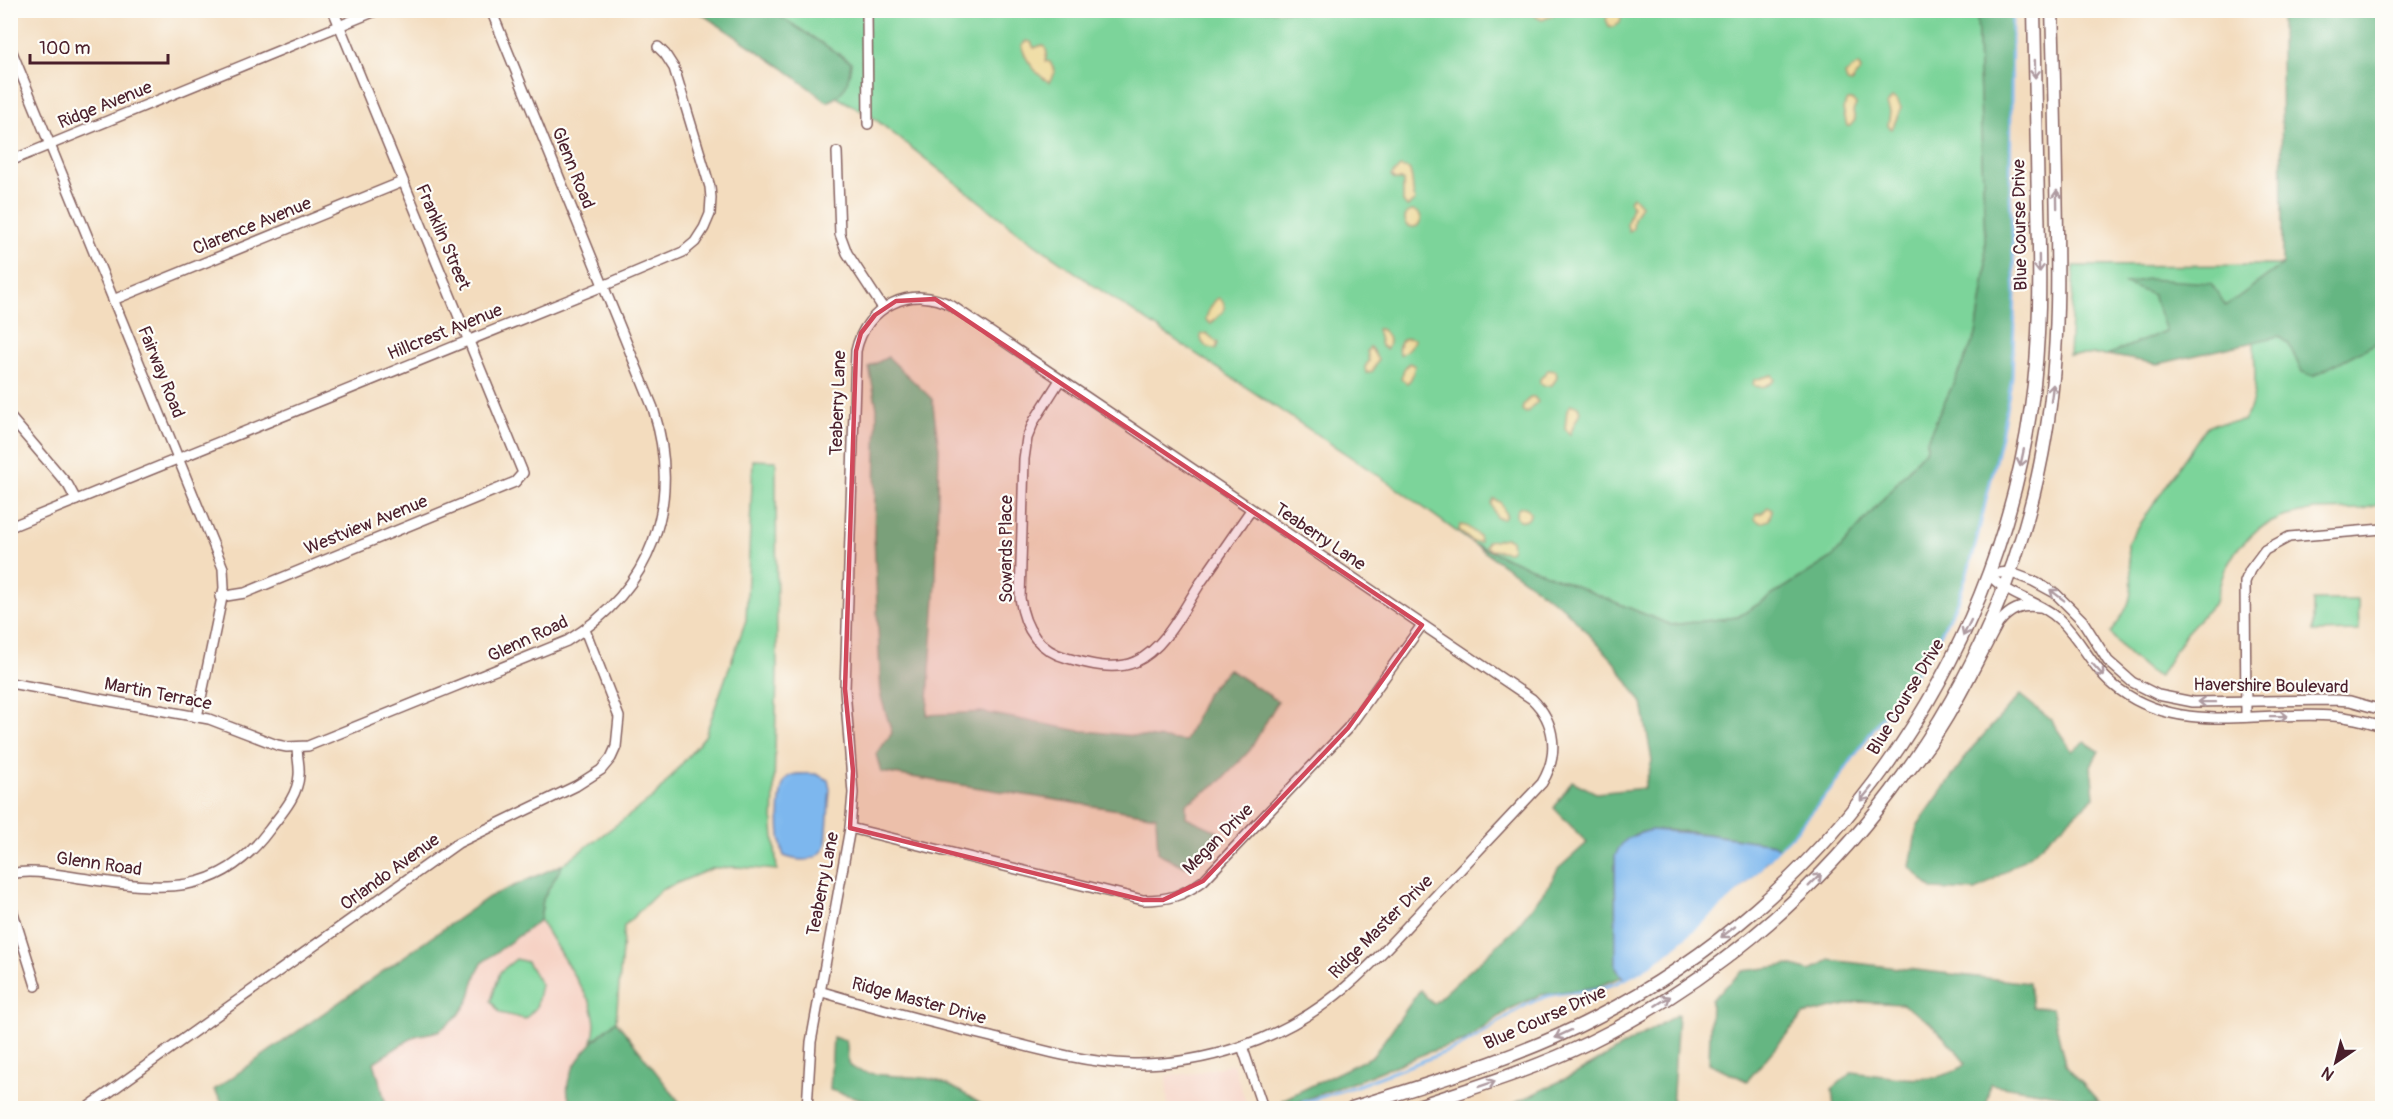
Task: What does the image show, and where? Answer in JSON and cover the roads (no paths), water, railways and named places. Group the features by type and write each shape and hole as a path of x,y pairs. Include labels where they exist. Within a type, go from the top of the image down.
{"main road":[{"name":"Blue Course Drive","path":"1352,1108 1521,1052 1567,1032 1655,984 1711,946 1784,885 1824,844 1891,760 1914,726 1949,664 1989,574 2014,491 2029,419 2035,374 2040,278 2034,10"},
{"name":"Blue Course Drive","path":"1412,1108 1498,1080 1561,1055 1636,1017 1693,982 1747,942 1797,898 1855,838 1886,799 1924,744 1959,686 2004,587 2027,517 2041,463 2056,352 2059,301 2052,10"}],"street":[{"name":"Franklin Street","path":"333,10 402,182 522,468 522,476"},
{"name":"Ridge Avenue","path":"10,161 378,10"},
{"name":"Glenn Road","path":"10,874 40,873 150,888 186,885 208,879 229,868 249,853 283,812 292,796 299,775 297,747 320,744 540,654 585,630 622,596 647,557 664,496 666,468 662,436 653,408 491,10"},
{"path":"867,10 868,124"},
{"name":"Hillcrest Avenue","path":"10,527 683,252 700,236 710,214 710,187 674,68 658,47"},
{"name":"Fairway Road","path":"10,48 223,568 225,581 197,717"},
{"path":"837,152 840,234 847,253 883,308"},
{"name":"Clarence Avenue","path":"113,300 402,182"},
{"name":"Teaberry Lane","path":"807,1108 811,1042 850,828 853,771 845,689 856,351 866,324 883,308 896,301 916,296 945,302 1422,625"},
{"name":"Sowards Place","path":"1059,380 1034,421 1027,438 1023,471 1020,598 1022,612 1032,635 1051,652 1065,658 1112,667 1124,666 1144,657 1165,636 1251,510"},
{"path":"10,417 68,485 76,500"},
{"name":"Westview Avenue","path":"220,597 245,593 515,482 522,476"},
{"path":"2246,717 2244,593 2250,570 2256,560 2277,542 2289,537 2382,529"},
{"name":"Havershire Boulevard","path":"1989,574 2009,572 2045,587 2067,603 2082,620 2108,661 2145,690 2182,701 2334,700 2349,701 2382,710"},
{"name":"Havershire Boulevard","path":"1989,574 1996,583 2047,609 2070,630 2100,673 2118,689 2153,709 2177,716 2332,716 2382,726"},
{"path":"1886,799 1931,747 1953,713 1998,624 2005,615 2025,606 2047,609"},
{"name":"Megan Drive","path":"850,828 1143,900 1163,900 1176,897 1203,881 1348,728 1422,625"},
{"name":"Ridge Master Drive","path":"819,991 940,1025 1091,1060 1132,1064 1160,1064 1197,1058 1242,1046 1304,1019 1364,971 1542,783 1553,755 1553,738 1547,719 1537,704 1422,625"},
{"name":"Orlando Avenue","path":"87,1108 458,843 576,786 601,771 616,747 619,717 585,630"},
{"name":"Martin Terrace","path":"10,683 197,717 220,723 277,745 297,747"},
{"path":"10,903 36,986"},
{"path":"1242,1046 1263,1108"}],"water":[{"path":"794,774 816,774 828,780 830,789 826,845 823,851 808,860 784,856 780,839 779,815 784,782"},
{"path":"1651,830 1705,834 1773,844 1779,848 1745,885 1663,956 1624,979 1616,968 1615,856 1628,838"}],"waterway":[{"path":"1768,859 1793,834 1832,788 1930,654 1959,598 1974,551 2001,436 2012,377 2015,293 2010,191 2012,10"},
{"path":"1285,1108 1356,1086 1459,1047 1520,1008 1542,998 1597,989 1631,976 1654,962 1675,945 1731,897 1763,864"}]}
